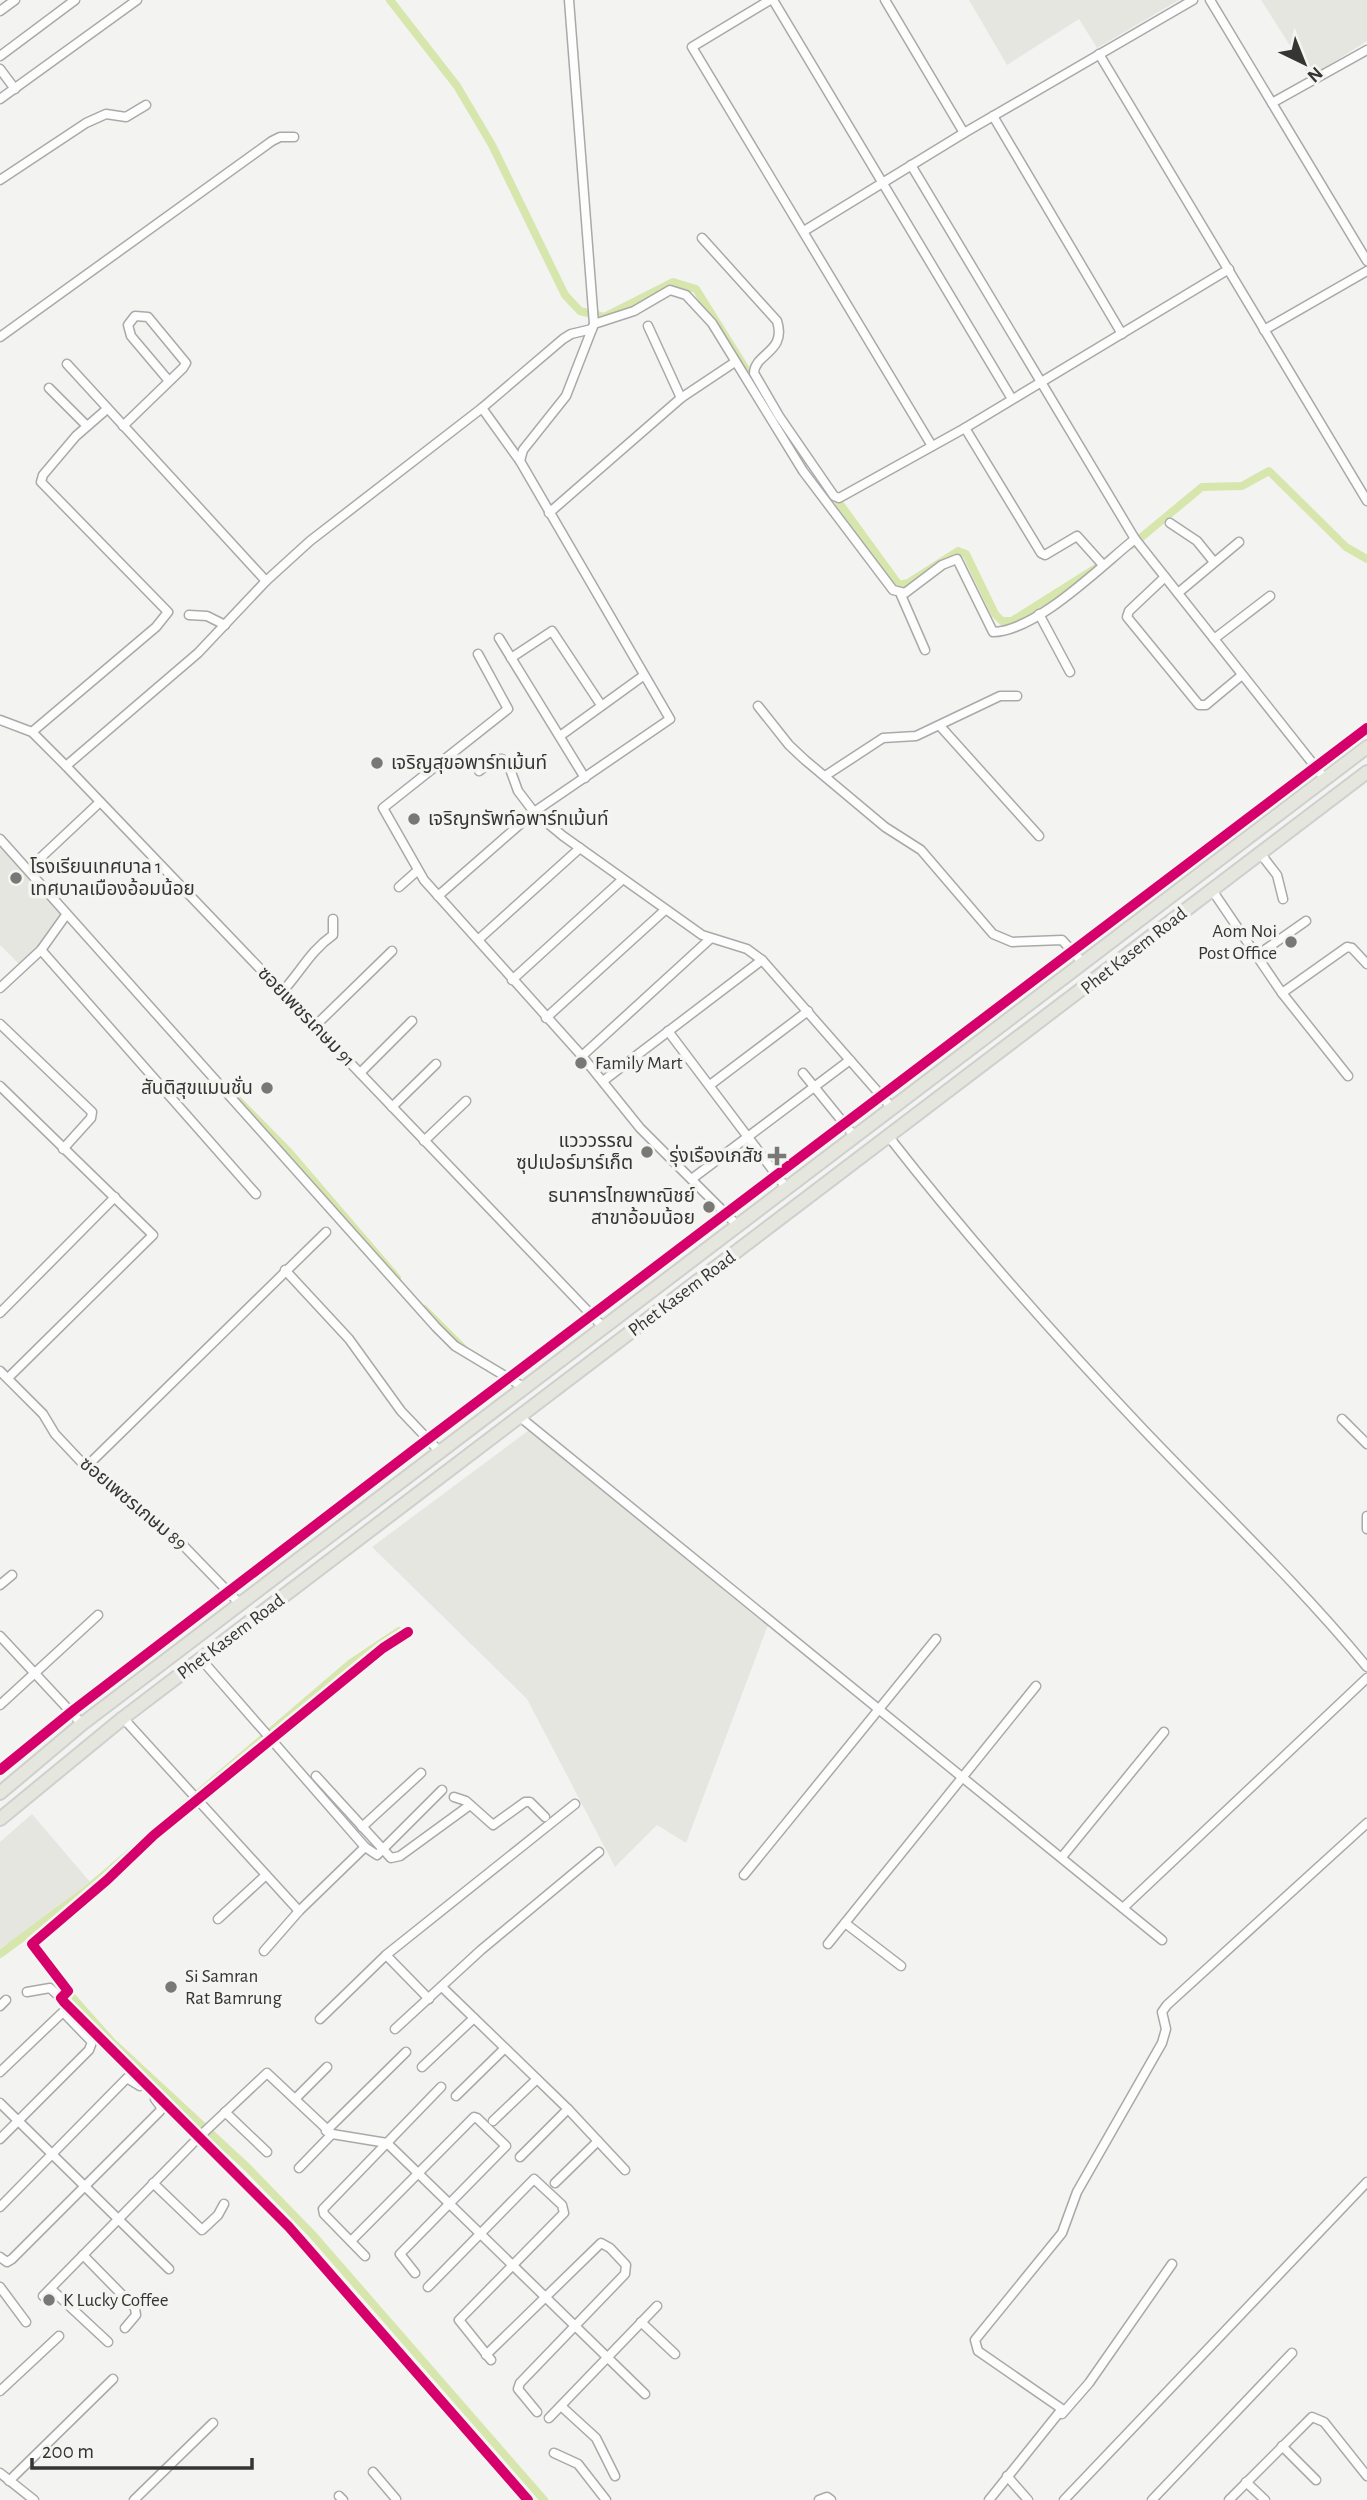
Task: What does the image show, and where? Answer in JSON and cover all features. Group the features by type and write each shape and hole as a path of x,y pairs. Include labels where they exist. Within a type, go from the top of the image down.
{"main road":[{"name":"Phet Kasem Road","path":"0,1793 82,1724 1367,747"},
{"name":"Phet Kasem Road","path":"0,1819 123,1718 1367,772"},
{"path":"40,1758 55,1773"}],"street":[{"path":"0,11 15,0"},
{"path":"0,56 75,0"},
{"path":"0,99 137,0"},
{"path":"520,461 523,450 566,396 593,324 595,310 569,0"},
{"path":"932,446 692,47 772,0 1012,399"},
{"path":"884,0 964,133"},
{"path":"804,232 964,133 1193,0"},
{"path":"1210,0 1367,261"},
{"path":"1272,103 1367,50"},
{"path":"1099,54 1367,501"},
{"path":"0,69 15,89"},
{"path":"0,180 92,119 106,114 127,117 146,105"},
{"path":"993,116 1122,334"},
{"path":"0,337 272,141 280,137 294,137"},
{"path":"911,165 1136,541 1325,779"},
{"path":"702,238 777,321 779,332 775,346 755,366 754,373 794,439 834,496 839,498 965,428 1229,269"},
{"path":"1264,330 1367,271"},
{"path":"66,766 181,668 266,581 340,517 482,408 563,339 593,324 634,311 674,289 686,295 703,313 803,471 885,581 895,593 901,595 925,650"},
{"path":"123,426 169,381 184,366 185,360 148,317 135,316 128,325 131,336 169,381"},
{"path":"648,327 681,398"},
{"path":"549,513 681,398 735,362"},
{"path":"67,365 266,581"},
{"path":"49,388 87,426"},
{"path":"439,897 534,812 670,719 520,461 482,408"},
{"path":"32,732 156,627 167,612 41,482 51,465 87,426 107,409"},
{"path":"965,428 1042,555 1077,536 1103,565"},
{"path":"1170,523 1197,541 1214,562"},
{"path":"901,595 951,560 957,559 993,632 1039,614 1063,599 1136,541"},
{"path":"1178,593 1239,542"},
{"path":"1165,577 1129,611 1127,617 1199,705 1206,705 1242,675"},
{"path":"1214,639 1270,596"},
{"path":"1039,614 1070,673"},
{"path":"189,615 207,616 225,625"},
{"path":"512,658 552,631 601,705"},
{"path":"499,638 585,778"},
{"path":"478,654 508,709 383,808 418,871 439,897 582,1056 640,1128 693,1178 737,1225"},
{"path":"560,736 643,676"},
{"path":"825,776 883,738 908,738 940,726 1000,696 1017,696"},
{"path":"758,706 789,746 885,827 921,850 993,934 1012,942 1062,940 1083,963"},
{"name":"ซอยเพชรเกษม 91","path":"0,720 32,732 66,766 604,1328"},
{"path":"940,726 1039,836"},
{"path":"479,771 495,759 502,759 510,769 518,791 534,812 580,848 709,939 747,949 762,960 892,1108"},
{"path":"35,863 100,802"},
{"path":"0,839 436,1327 462,1351 525,1388"},
{"path":"479,939 580,848"},
{"path":"1260,853 1277,875 1283,899"},
{"path":"399,887 418,871"},
{"path":"512,980 622,879"},
{"path":"1212,891 1282,993 1348,1076"},
{"path":"546,1018 665,910"},
{"path":"0,988 41,950 66,915"},
{"path":"281,993 298,976 309,954 333,935 333,919"},
{"path":"1256,956 1306,921"},
{"path":"582,1056 709,939"},
{"path":"1282,993 1347,947 1354,950 1367,964"},
{"path":"41,950 256,1194"},
{"path":"314,1027 391,951"},
{"path":"603,1081 762,960"},
{"path":"710,1086 808,1012"},
{"path":"360,1073 412,1021"},
{"path":"0,1024 92,1112 91,1118 63,1149"},
{"path":"668,1031 787,1189"},
{"path":"693,1178 850,1060"},
{"path":"392,1107 436,1064"},
{"path":"803,1073 855,1137"},
{"path":"0,1086 115,1197 153,1238 8,1378"},
{"path":"424,1141 466,1101"},
{"path":"889,1137 941,1202 1090,1371 1252,1543 1303,1591 1367,1667"},
{"path":"0,1313 115,1197"},
{"path":"86,1467 326,1232"},
{"path":"285,1270 349,1339 401,1411 441,1453"},
{"name":"ซอยเพชรเกษม 89","path":"0,1371 43,1414 55,1434 86,1467 178,1540 241,1605"},
{"path":"520,1417 1162,1940"},
{"path":"1342,1419 1367,1444"},
{"path":"1367,1516 1367,1529"},
{"path":"0,1585 12,1575"},
{"path":"0,1705 98,1615"},
{"path":"408,1632 383,1648 195,1796 88,1898 33,1941 64,1995 308,2248 528,2500"},
{"path":"744,1875 936,1639"},
{"path":"2,1641 82,1724"},
{"path":"201,1659 374,1855 442,1790"},
{"path":"1123,1908 1367,1678"},
{"path":"828,1944 1037,1686"},
{"path":"123,1718 299,1911"},
{"path":"1062,1857 1164,1732"},
{"path":"362,1827 421,1773"},
{"path":"316,1776 390,1857 397,1857 470,1805"},
{"path":"454,1797 470,1805 493,1825 525,1802 530,1802 545,1817"},
{"path":"320,2019 386,1955 575,1804"},
{"path":"1061,2414 1059,2405 978,2351 975,2340 1062,2232 1077,2192 1162,2043 1166,2029 1163,2012 1167,2005 1367,1823"},
{"path":"264,1951 299,1911 365,1847"},
{"path":"396,2029 598,1852"},
{"path":"218,1919 266,1875"},
{"path":"845,1923 901,1966"},
{"path":"386,1955 429,1998"},
{"path":"27,1992 50,1987 64,1995"},
{"path":"442,1987 568,2109 625,2170"},
{"path":"0,2072 63,2012 92,2042 89,2050 0,2139"},
{"path":"422,2067 474,2018"},
{"path":"456,2096 505,2048"},
{"path":"299,2168 406,2052"},
{"path":"295,2099 327,2067"},
{"path":"43,2296 208,2128 267,2073 329,2133 387,2143 645,2394"},
{"path":"0,2207 127,2078 159,2104 160,2111 83,2185 10,2262 0,2257"},
{"path":"493,2121 537,2079"},
{"path":"365,2256 324,2214 323,2209 442,2087"},
{"path":"0,2103 169,2269"},
{"path":"520,2157 568,2109"},
{"path":"225,2112 267,2152"},
{"path":"351,2241 474,2117 498,2137 505,2148 400,2255 415,2273"},
{"path":"555,2183 598,2141"},
{"path":"428,2287 536,2179 562,2206 564,2213 459,2320 489,2358 544,2296 596,2247 604,2243 626,2265 625,2274 520,2383 518,2389 537,2412"},
{"path":"1064,2500 1367,2182"},
{"path":"153,2183 202,2230 218,2216 224,2204"},
{"path":"83,2255 135,2308 136,2315 125,2328"},
{"path":"989,2500 1089,2383 1172,2264"},
{"path":"0,2287 26,2322"},
{"path":"51,2288 107,2342"},
{"path":"549,2418 657,2306"},
{"path":"641,2322 675,2354"},
{"path":"0,2391 59,2336"},
{"path":"1152,2500 1292,2353"},
{"path":"9,2480 113,2379"},
{"path":"561,2406 596,2438 615,2476"},
{"path":"1229,2500 1307,2419 1318,2418 1367,2476"},
{"path":"134,2500 213,2423"},
{"path":"1282,2446 1316,2480"},
{"path":"554,2453 578,2464 606,2500"},
{"path":"373,2472 398,2498"},
{"path":"0,2473 34,2500"},
{"path":"1007,2476 1028,2500"},
{"path":"1246,2482 1265,2500"},
{"path":"819,2500 827,2497 831,2500"}],"shaded area":[{"path":"969,0 1179,0 1097,48 1079,19 1007,65"},
{"path":"1261,0 1367,0 1367,41 1310,77"},
{"name":"โรงเรียนเทศบาล 1 เทศบาลเมืองอ้อมน้อย","path":"0,841 68,918 21,966 0,945"},
{"path":"533,1427 771,1617 686,1843 657,1825 615,1867 527,1699 372,1547"},
{"path":"32,1814 90,1882 37,1925 0,1948 0,1842"}],"waterway":[{"path":"390,0 457,86 492,145 565,295 580,311 604,317 673,282 696,289 769,406"},
{"path":"1132,545 1202,487 1242,486 1269,471 1346,547 1367,559"},
{"path":"832,493 899,585 908,583 958,551 966,554 995,614 1002,621 1012,621 1101,565"},
{"path":"233,1095 289,1152 397,1278"},
{"path":"424,1309 467,1352"},
{"path":"158,1828 351,1663 399,1631"},
{"path":"0,1954 84,1892 133,1850"},
{"path":"63,1987 112,2042 248,2168 312,2234 544,2500"}],"cycle path":[{"path":"0,1770 75,1709 428,1439 1367,728"},
{"path":"408,1632 383,1648 154,1835 107,1880 32,1944 68,1991 61,1998 64,2002 289,2227 528,2500"}],"place":[{"name":"เจริญสุขอพาร์ทเม้นท์","path":"377,763"},
{"name":"เจริญทรัพท์อพาร์ทเม้นท์","path":"414,819"},
{"name":"โรงเรียนเทศบาล 1 เทศบาลเมืองอ้อมน้อย","path":"16,878"},
{"name":"Aom Noi Post Office","path":"1291,942"},
{"name":"Family Mart","path":"581,1063"},
{"name":"สันติสุขแมนชั่น","path":"267,1088"},
{"name":"แวววรรณ ซุปเปอร์มาร์เก็ต","path":"647,1152"},
{"name":"รุ่งเรืองเภสัช","path":"777,1156"},
{"name":"ธนาคารไทยพาณิชย์ สาขาอ้อมน้อย","path":"709,1207"},
{"name":"Si Samran Rat Bamrung","path":"171,1987"},
{"name":"K Lucky Coffee","path":"49,2300"}]}
